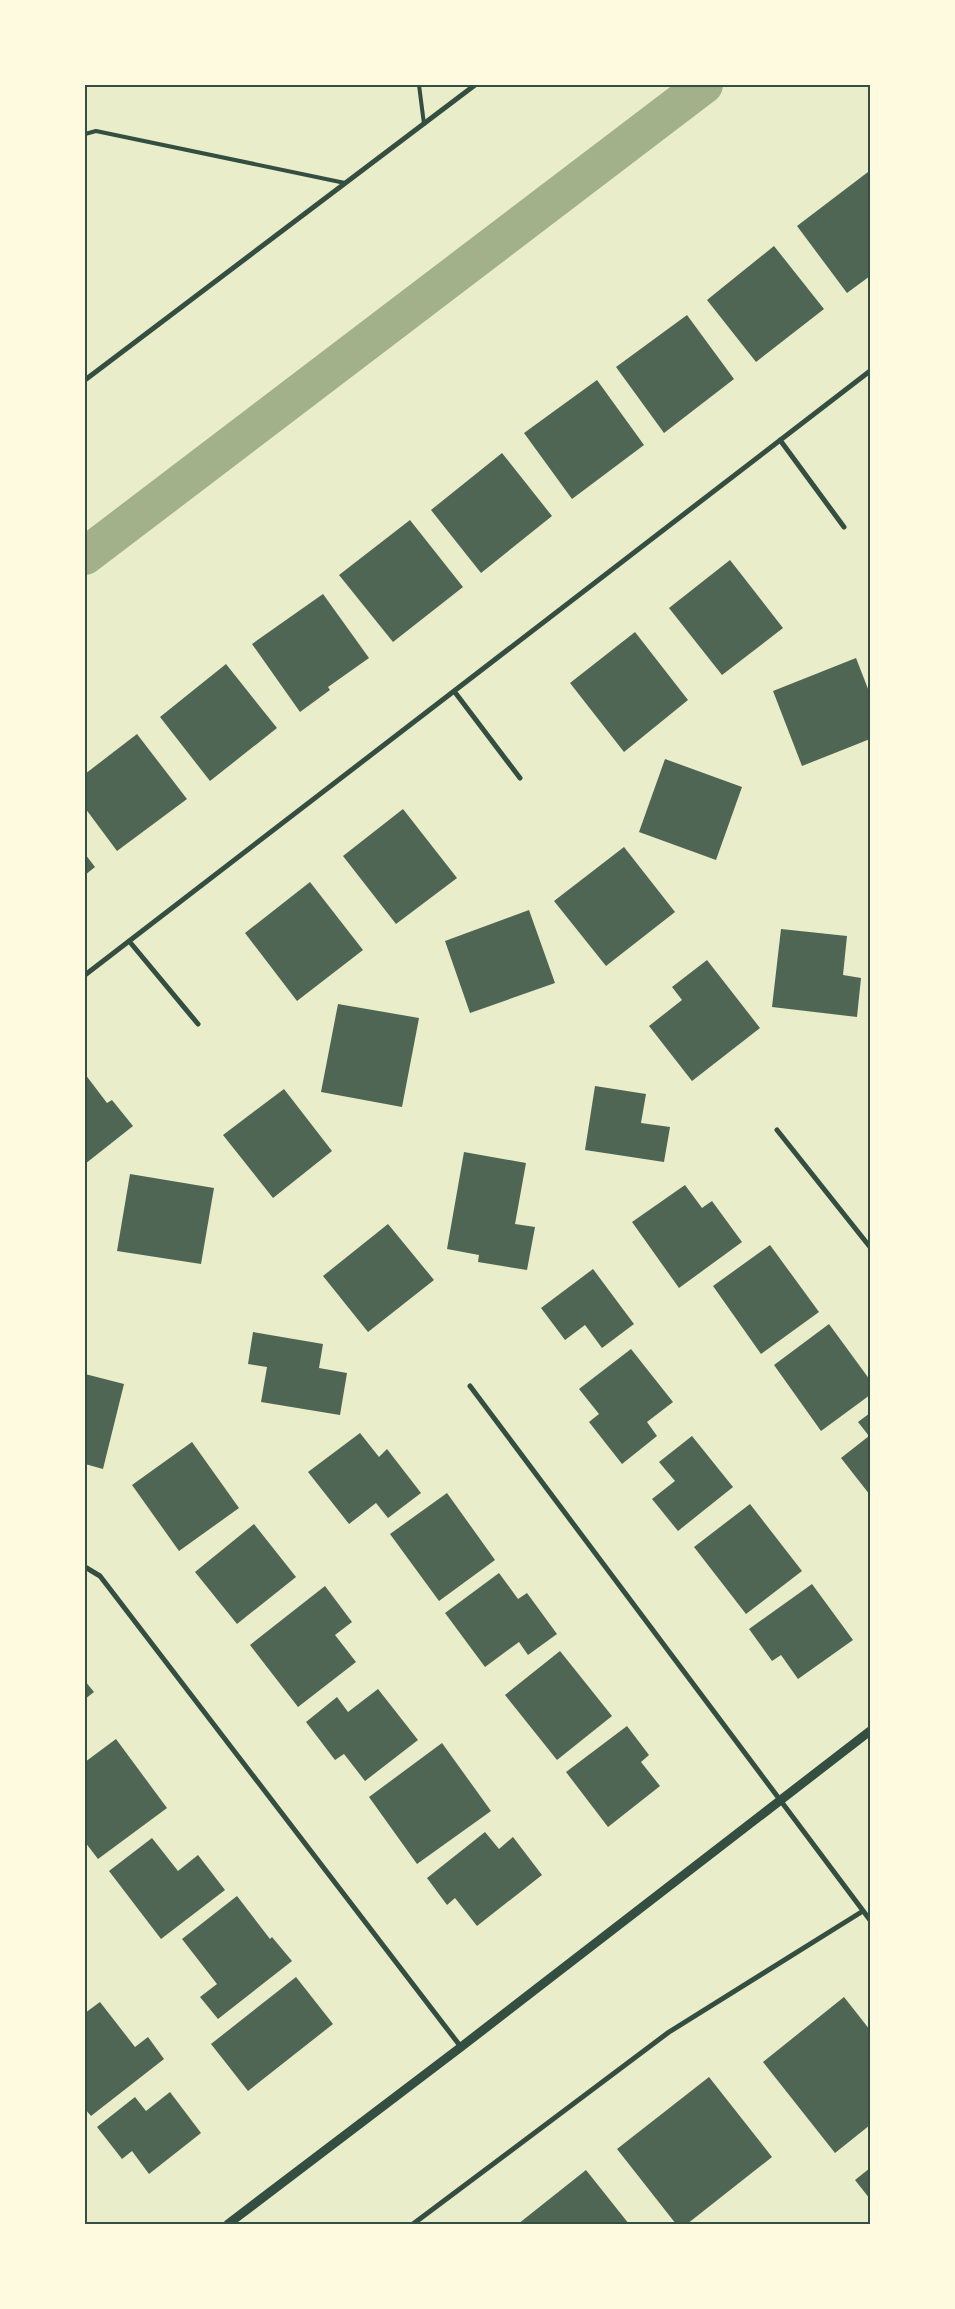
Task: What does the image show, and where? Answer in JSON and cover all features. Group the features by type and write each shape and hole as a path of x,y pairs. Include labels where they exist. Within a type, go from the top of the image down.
{"street":[{"path":"85,380 475,85"},
{"path":"85,975 870,371"},
{"path":"780,440 844,527"},
{"path":"454,691 520,778"},
{"path":"129,941 198,1024"},
{"path":"777,1130 870,1247"},
{"path":"470,1386 870,1920"},
{"path":"85,1567 100,1576 461,2047"},
{"path":"228,2224 461,2047 870,1731"},
{"path":"414,2224 669,2032 862,1911"}],"lane":[{"path":"419,85 424,124"},
{"path":"85,134 96,131 345,184"}],"building":[{"path":"868,172 870,175 870,276 847,293 797,226"},
{"path":"774,246 824,309 756,362 707,300"},
{"path":"687,315 734,379 664,433 616,367"},
{"path":"597,380 644,445 572,499 524,433"},
{"path":"502,453 552,516 481,573 431,510"},
{"path":"410,520 463,587 393,642 339,575"},
{"path":"730,560 783,628 722,675 669,608"},
{"path":"323,594 369,658 328,687 330,690 300,712 252,644"},
{"path":"635,632 688,700 624,752 570,683"},
{"path":"856,658 870,694 870,739 802,766 773,691"},
{"path":"226,664 277,728 210,781 160,717"},
{"path":"137,734 187,799 117,851 85,808 85,774"},
{"path":"665,759 742,787 716,860 639,832"},
{"path":"403,809 457,878 396,924 343,856"},
{"path":"624,847 675,912 606,966 554,901"},
{"path":"85,854 95,867 85,875"},
{"path":"310,882 363,950 297,1001 245,933"},
{"path":"529,910 555,983 470,1013 445,941"},
{"path":"781,929 847,936 843,975 861,978 857,1017 772,1007"},
{"path":"707,960 760,1028 692,1081 649,1026 682,1000 672,987"},
{"path":"338,1004 419,1018 402,1107 321,1092"},
{"path":"85,1074 107,1103 112,1100 133,1126 85,1164"},
{"path":"595,1086 646,1094 641,1123 670,1127 664,1162 585,1150"},
{"path":"284,1089 332,1151 273,1198 223,1135"},
{"path":"464,1152 526,1163 515,1224 535,1227 527,1270 478,1262 479,1255 447,1249"},
{"path":"130,1174 214,1188 201,1264 117,1251"},
{"path":"685,1185 702,1208 712,1201 742,1242 679,1288 632,1222"},
{"path":"388,1224 434,1280 368,1332 323,1276"},
{"path":"770,1245 819,1312 761,1354 713,1286"},
{"path":"593,1269 634,1324 602,1348 585,1325 565,1340 541,1308"},
{"path":"829,1324 870,1380 870,1395 821,1431 774,1365"},
{"path":"253,1332 323,1344 319,1368 347,1373 340,1415 261,1402 267,1367 248,1364"},
{"path":"631,1349 673,1402 647,1422 657,1436 622,1464 589,1422 599,1414 579,1389"},
{"path":"85,1374 124,1384 103,1469 85,1464"},
{"path":"870,1413 870,1495 841,1458 869,1436 858,1422"},
{"path":"360,1433 379,1457 387,1449 421,1493 388,1518 376,1503 349,1524 308,1472"},
{"path":"692,1436 733,1487 678,1531 652,1499 675,1481 659,1462"},
{"path":"192,1442 239,1508 179,1551 132,1485"},
{"path":"447,1493 495,1560 439,1601 390,1534"},
{"path":"750,1504 802,1571 746,1614 694,1547"},
{"path":"254,1524 296,1577 237,1624 195,1572"},
{"path":"499,1573 518,1599 527,1593 557,1634 528,1655 519,1642 485,1667 445,1613"},
{"path":"812,1584 853,1640 798,1679 781,1655 772,1661 749,1629"},
{"path":"325,1586 352,1622 335,1635 356,1662 298,1707 250,1645"},
{"path":"560,1651 612,1716 557,1760 505,1695"},
{"path":"85,1681 94,1692 85,1699"},
{"path":"378,1689 418,1740 365,1781 344,1754 335,1760 306,1722 337,1697 348,1712"},
{"path":"627,1726 649,1755 641,1762 660,1786 608,1827 566,1772"},
{"path":"116,1739 167,1808 98,1859 85,1842 85,1762"},
{"path":"442,1743 491,1811 417,1864 369,1797"},
{"path":"485,1832 499,1849 513,1837 542,1875 477,1926 455,1898 447,1905 427,1878"},
{"path":"152,1838 178,1871 198,1855 225,1890 161,1939 109,1871"},
{"path":"237,1896 270,1939 272,1937 292,1961 218,2019 200,1997 217,1984 182,1939"},
{"path":"296,1977 333,2024 248,2091 211,2044"},
{"path":"844,1997 870,2030 870,2125 835,2153 763,2062"},
{"path":"100,2002 135,2047 148,2037 164,2059 91,2116 85,2109 85,2013"},
{"path":"709,2077 772,2157 687,2224 676,2224 617,2149"},
{"path":"170,2092 201,2133 149,2174 132,2151 122,2159 97,2127 135,2097 146,2111"},
{"path":"870,2168 870,2199 855,2180"},
{"path":"586,2170 629,2224 518,2224"}],"waterway":[{"path":"85,556 704,85"}]}
